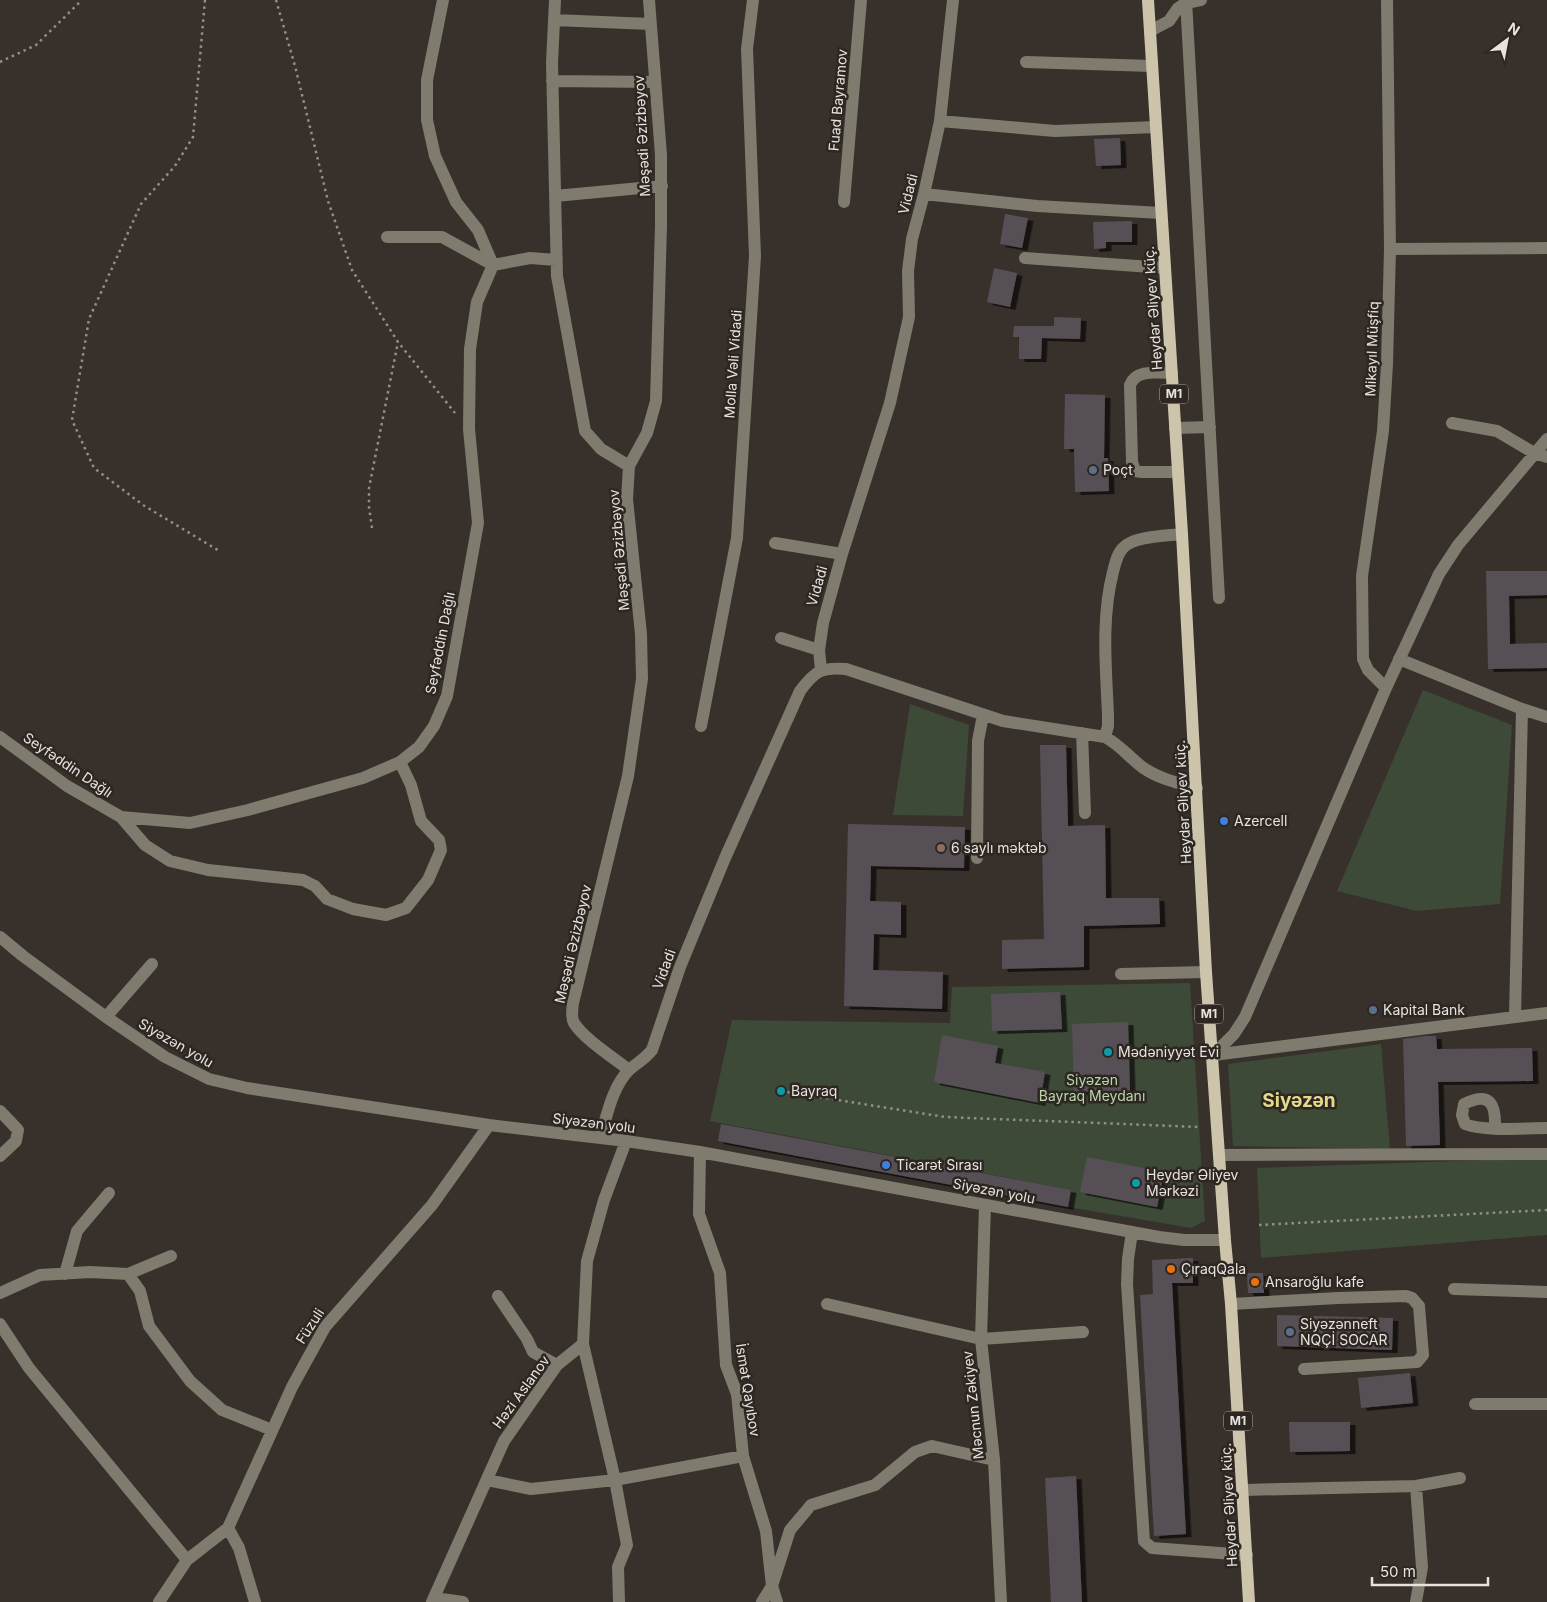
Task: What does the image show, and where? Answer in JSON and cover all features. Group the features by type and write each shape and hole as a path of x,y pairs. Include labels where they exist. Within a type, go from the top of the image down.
{"main road":[{"name":"Heydər Əliyev küç.","path":"1148,0 1182,534 1206,972 1231,1304 1249,1602"}],"street":[{"path":"443,0 427,80 427,120 435,156 456,202 478,230 493,265"},
{"path":"555,0 552,81 557,276 585,431 601,449 629,466"},
{"name":"Məşədi Əzizbəyov","path":"629,1070 582,1033 573,1022 572,1004 628,776 642,680 641,634 628,499 629,466 647,434 656,401 662,186 662,156 648,0"},
{"name":"Molla Vəli Vidadi","path":"701,726 738,538 755,256 747,49 753,0"},
{"name":"Fuad Bayramov","path":"844,202 861,0"},
{"name":"Vidadi","path":"600,1138 616,1090 629,1070 646,1058 652,1050 680,967 729,849 800,690 810,677 820,670 819,650 823,623 842,554 890,403 909,317 908,271 912,239 940,121 953,0"},
{"path":"1150,31 1169,21 1178,8 1186,1 1200,0"},
{"name":"Mikayıl Müşfiq","path":"1386,688 1368,670 1363,659 1362,576 1383,431 1388,364 1390,250 1387,0"},
{"path":"1186,1 1219,598"},
{"path":"554,20 650,24"},
{"path":"1026,62 1152,66"},
{"path":"552,81 655,82"},
{"path":"940,121 1055,132 1156,127"},
{"path":"555,196 662,186"},
{"path":"924,194 1037,206 1162,212"},
{"path":"387,237 442,237 493,265 530,258 556,260"},
{"path":"1390,250 1547,248"},
{"path":"1025,258 1165,268"},
{"name":"Seyfəddin Dağlı","path":"0,737 67,786 120,817 190,823 248,810 363,778 400,762 419,747 434,726 447,696 478,523 469,429 470,349 477,302 493,265"},
{"path":"1172,373 1139,374 1132,378 1130,385 1132,462 1135,471 1178,472"},
{"path":"1452,423 1496,431 1534,453 1547,457"},
{"path":"1175,428 1210,427"},
{"path":"1213,1055 1234,1034 1245,1017 1386,688 1439,574 1449,558 1547,439"},
{"path":"1105,737 1108,715 1104,635 1107,593 1116,560 1123,548 1134,540 1182,534"},
{"path":"775,542 842,554"},
{"path":"781,638 819,650"},
{"path":"1399,659 1522,709 1547,717"},
{"path":"820,670 832,668 846,669 1003,721 1105,737 1116,743 1140,766 1154,775 1197,788"},
{"path":"1515,1016 1522,709"},
{"path":"976,858 978,741 983,715"},
{"path":"1082,733 1085,813"},
{"path":"120,817 145,845 170,860 208,870 303,880 315,886 326,899 353,909 386,915 406,908 428,880 441,850 439,840 421,820 411,785 400,762"},
{"name":"Siyəzən yolu","path":"0,937 106,1018 165,1057 209,1079 247,1088 489,1125 626,1141 700,1152 1132,1232 1184,1240 1225,1240"},
{"path":"106,1018 152,964"},
{"path":"1121,974 1206,972"},
{"path":"1213,1055 1547,1013"},
{"path":"0,1111 18,1130 16,1141 0,1156"},
{"name":"Füzuli","path":"158,1602 187,1560 228,1528 292,1387 325,1326 432,1204 489,1125"},
{"path":"1494,1128 1547,1128"},
{"path":"619,1602 618,1567 627,1545 615,1480 583,1344 587,1261 604,1200 626,1141"},
{"name":"İsmət Qayıbov","path":"700,1152 699,1214 720,1273 726,1365 737,1394 743,1456 766,1531 772,1586 777,1602"},
{"path":"1219,1155 1547,1154"},
{"path":"65,1274 77,1231 110,1193"},
{"name":"Məcnun Zəkiyev","path":"985,1205 981,1339 994,1460 1001,1602"},
{"path":"1132,1232 1127,1284 1144,1541 1152,1548 1247,1555"},
{"path":"0,1293 40,1275 90,1272 128,1274 171,1256"},
{"path":"128,1274 140,1291 149,1326 190,1381 222,1410 272,1430"},
{"path":"1454,1289 1547,1292"},
{"path":"498,1296 527,1338 533,1352 557,1365"},
{"path":"1231,1304 1406,1296 1412,1298 1419,1306 1424,1355 1417,1362 1304,1369"},
{"path":"827,1304 981,1339 1082,1332"},
{"path":"0,1324 29,1368 187,1560"},
{"name":"Həzi Aslanov","path":"433,1600 504,1441 557,1365 583,1344"},
{"path":"1475,1404 1547,1404"},
{"path":"762,1602 772,1586 790,1530 811,1505 875,1485 915,1452 932,1446 994,1460"},
{"path":"487,1480 531,1489 615,1480 743,1456"},
{"path":"1243,1490 1416,1486 1460,1478"},
{"path":"1416,1486 1422,1567 1416,1602"},
{"path":"228,1528 239,1548 255,1602"},
{"path":"433,1600 463,1602"}],"path":[{"path":"0,62 36,45 82,0"},
{"path":"205,0 193,137 175,166 141,204 89,319 72,420 94,468 143,505 221,552"},
{"path":"276,0 295,66 328,201 352,270 398,342 469,429"},
{"path":"372,528 368,507 369,488 398,342"},
{"path":"781,1091 945,1116 1199,1127"},
{"path":"1259,1225 1547,1210"}],"green space":[{"path":"1423,690 1512,725 1500,904 1417,911 1337,891"},
{"path":"910,704 969,725 963,816 893,815"},
{"name":"Siyəzən Bayraq Meydanı","path":"1190,983 1205,1221 1191,1228 1068,1207 1071,1190 710,1121 732,1020 950,1023 952,987"},
{"path":"1381,1044 1390,1149 1233,1146 1228,1064"},
{"path":"1485,1160 1547,1160 1547,1235 1261,1258 1257,1168"}],"building":[{"path":"1120,138 1121,165 1096,166 1094,139"},
{"path":"1005,214 1028,218 1022,248 1000,244"},
{"path":"1132,221 1132,242 1106,242 1106,248 1094,249 1093,222"},
{"path":"994,268 1017,273 1010,307 987,302"},
{"path":"1054,317 1081,318 1080,339 1042,338 1041,359 1019,359 1019,337 1013,337 1014,326 1054,326"},
{"path":"1065,394 1105,395 1104,458 1108,458 1109,491 1075,492 1074,449 1064,449"},
{"path":"1486,571 1547,571 1547,595 1509,596 1510,644 1547,643 1547,668 1488,669"},
{"path":"1040,745 1066,745 1068,826 1105,825 1106,898 1159,898 1160,924 1084,926 1084,967 1002,969 1002,940 1044,939"},
{"path":"848,824 965,827 964,868 871,866 870,901 901,902 901,935 874,934 873,970 943,972 942,1009 844,1006"},
{"path":"1060,992 1062,1029 992,1031 991,994"},
{"path":"1128,1022 1130,1091 1074,1092 1072,1024"},
{"path":"942,1035 998,1046 995,1063 1045,1072 1040,1103 934,1082"},
{"path":"1436,1036 1437,1049 1532,1048 1533,1081 1438,1082 1440,1145 1406,1146 1403,1039"},
{"path":"721,1124 1071,1190 1068,1207 718,1141"},
{"path":"1087,1157 1164,1172 1157,1207 1080,1192"},
{"path":"1193,1258 1193,1283 1172,1283 1186,1534 1154,1536 1140,1295 1153,1294 1152,1260"},
{"path":"1247,1273 1263,1273 1264,1293 1248,1293"},
{"path":"1277,1315 1393,1318 1392,1350 1277,1346"},
{"path":"1410,1373 1413,1403 1361,1408 1358,1378"},
{"path":"1289,1422 1350,1422 1350,1451 1290,1452"},
{"path":"1076,1476 1082,1602 1051,1602 1045,1478"}],"place":[{"name":"Poçt","path":"1093,470"},
{"name":"Azercell","path":"1224,821"},
{"name":"6 saylı məktəb","path":"941,848"},
{"name":"Kapital Bank","path":"1373,1010"},
{"name":"Mədəniyyət Evi","path":"1108,1052"},
{"name":"Bayraq","path":"781,1091"},
{"name":"Ticarət Sırası","path":"886,1165"},
{"name":"Heydər Əliyev Mərkəzi","path":"1136,1183"},
{"name":"ÇıraqQala","path":"1171,1269"},
{"name":"Ansaroğlu kafe","path":"1255,1282"},
{"name":"Siyəzənneft NQÇİ SOCAR","path":"1290,1332"}],"district":[{"name":"Siyəzən","path":"1299,1100"}]}
